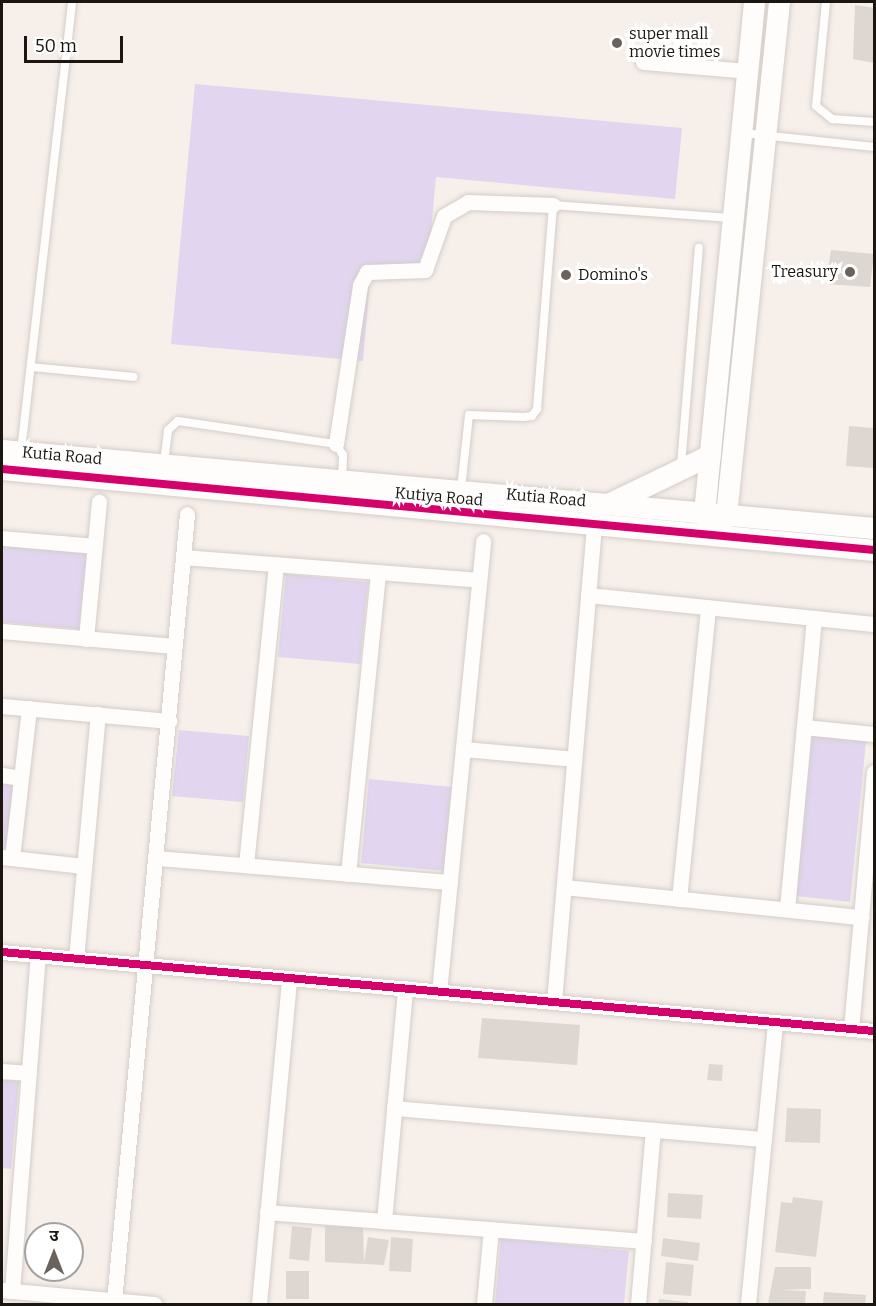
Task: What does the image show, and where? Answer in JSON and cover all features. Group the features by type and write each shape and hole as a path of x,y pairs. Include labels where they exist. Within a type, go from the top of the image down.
{"street":[{"path":"714,535 704,513 743,133 753,2"},
{"path":"714,535 726,515 779,2"},
{"path":"643,62 748,71"},
{"path":"336,444 360,285 367,272 425,270 444,216 468,202 553,206"},
{"path":"721,347 743,349"},
{"name":"Kutia Road","path":"11,451 874,528"},
{"path":"554,1002 594,524 602,503 681,470 710,455"},
{"name":"Kutiya Road","path":"2,469 874,550"},
{"path":"86,639 99,502"},
{"path":"114,1301 157,858 187,514"},
{"path":"2,538 95,546"},
{"path":"439,992 483,541"},
{"path":"183,557 479,580"},
{"path":"246,866 276,564"},
{"path":"348,874 378,573"},
{"path":"588,595 874,624"},
{"path":"679,899 708,607"},
{"path":"787,909 814,618"},
{"path":"2,631 174,646"},
{"path":"2,706 169,721"},
{"path":"29,708 21,778 7,857 84,866"},
{"path":"76,959 98,714"},
{"path":"804,727 874,734"},
{"path":"463,749 574,759"},
{"path":"851,1029 874,772"},
{"path":"2,776 21,778"},
{"path":"157,858 450,882"},
{"path":"564,887 861,917"},
{"path":"2,952 874,1031"},
{"path":"38,955 29,1073 7,1291 154,1305"},
{"path":"259,1305 289,978"},
{"path":"384,1221 405,988"},
{"path":"748,1305 774,1022"},
{"path":"2,1071 29,1073"},
{"path":"394,1108 764,1139"},
{"path":"638,1305 653,1130"},
{"path":"267,1212 644,1240"},
{"path":"484,1305 491,1229"}],"lane":[{"path":"11,451 31,367 72,2"},
{"path":"825,2 816,106 831,119 874,122"},
{"path":"743,133 874,147"},
{"path":"460,491 469,415 524,417 532,416 537,409 553,206 734,218"},
{"path":"681,470 699,248"},
{"path":"31,367 134,377"},
{"path":"164,464 168,430 178,421 336,444 343,455 342,481"}],"shaded area":[{"path":"195,84 682,128 675,199 436,177 427,275 371,270 363,361 171,344"},
{"path":"2,545 87,554 79,629 2,622"},
{"path":"286,574 368,582 360,664 278,657"},
{"path":"179,730 249,736 243,802 172,796"},
{"path":"812,736 866,741 850,902 796,896"},
{"path":"369,779 452,787 444,871 361,863"},
{"path":"2,784 14,785 7,848 2,847"},
{"path":"2,1080 19,1081 11,1169 2,1168"},
{"path":"501,1238 629,1251 624,1304 495,1304"}],"building":[{"path":"855,5 874,8 874,63 853,59"},
{"name":"Treasury","path":"831,250 874,254 870,287 826,284"},
{"path":"849,426 874,428 874,468 846,466"},
{"path":"482,1018 580,1025 577,1065 478,1058"},
{"path":"709,1064 723,1065 722,1081 707,1080"},
{"path":"787,1108 821,1109 820,1143 785,1142"},
{"path":"668,1193 703,1195 701,1219 667,1217"},
{"path":"793,1197 823,1201 816,1257 775,1252 781,1202 792,1203"},
{"path":"292,1226 312,1228 309,1261 289,1259"},
{"path":"325,1226 363,1227 364,1262 368,1237 389,1240 384,1265 325,1262"},
{"path":"391,1237 413,1239 411,1272 389,1271"},
{"path":"663,1238 700,1243 698,1261 661,1256"},
{"path":"666,1262 694,1265 691,1296 663,1294"},
{"path":"775,1267 811,1267 811,1289 780,1290 806,1291 805,1304 768,1304"},
{"path":"286,1271 309,1271 309,1299 286,1299"},
{"path":"824,1292 866,1295 865,1304 823,1304"},
{"path":"659,1299 688,1302 688,1304 658,1304"}],"cycle path":[{"path":"2,469 874,550"},
{"path":"2,952 874,1031"}],"place":[{"name":"super mall movie times","path":"617,43"},
{"name":"Treasury","path":"850,272"},
{"name":"Domino's","path":"566,275"}]}
